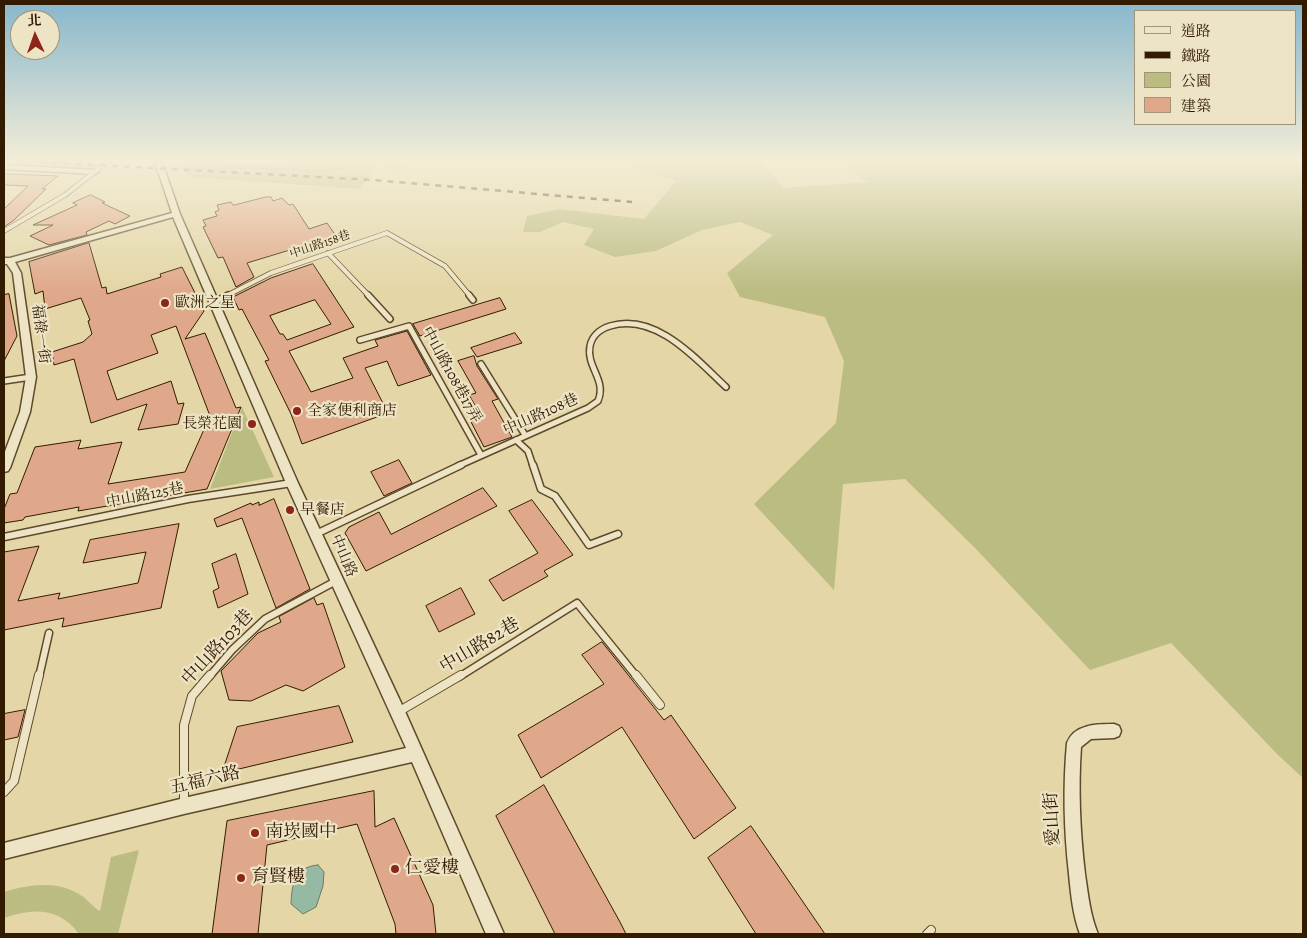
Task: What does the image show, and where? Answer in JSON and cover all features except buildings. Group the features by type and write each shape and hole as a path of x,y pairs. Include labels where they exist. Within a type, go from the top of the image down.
{"street":[{"name":"中山路","path":"172,203 292,483 398,712 495,934"},
{"name":"福祿一街","path":"4,468 25,412 31,376 17,273 7,261 176,214"},
{"name":"愛山街","path":"1089,934 1083,919 1075,862 1071,786 1074,743 1089,732 1114,731"},
{"name":"五福六路","path":"4,851 184,806 415,754"}],"lane":[{"path":"4,231 53,203"},
{"name":"中山路158巷","path":"215,302 272,272 387,233 446,266 473,300"},
{"path":"328,252 390,318"},
{"name":"中山路108巷","path":"316,534 524,435 588,408 598,401 601,387 588,358 592,340 597,332 620,323 642,325 680,344 726,387"},
{"name":"中山路108巷17弄","path":"360,340 409,326 481,455"},
{"path":"481,364 524,435"},
{"path":"4,381 31,376"},
{"path":"516,440 528,451 541,489 555,496 589,545 618,534"},
{"name":"中山路125巷","path":"4,537 188,500 292,483"},
{"name":"中山路103巷","path":"184,806 184,725 192,696 232,650 265,618 336,581"},
{"name":"中山路82巷","path":"398,712 492,657 576,603 660,705"},
{"path":"4,792 14,781 49,633"}],"green space":[{"path":"658,203 1303,203 1303,778 1278,755 1171,643 1090,670 975,548 905,479 843,484 834,590 754,504 836,423 844,361 825,317 740,297 727,273 773,235 740,222 702,230 656,251 615,257 584,245 594,229 563,222 540,232 523,232 527,216 559,209 644,219"},
{"path":"242,407 274,477 210,489"},
{"path":"139,850 118,934 79,934 63,919 45,912 25,912 4,918 4,892 23,887 44,885 73,891 100,911 111,857"}],"shaded area":[{"path":"318,865 324,872 323,886 316,907 303,914 291,904 294,883 299,873 304,869"}],"place":[{"name":"歐洲之星","path":"165,303"},
{"name":"全家便利商店","path":"297,411"},
{"name":"長榮花園","path":"252,424"},
{"name":"早餐店","path":"290,510"},
{"name":"南崁國中","path":"255,833"},
{"name":"仁愛樓","path":"395,869"},
{"name":"育賢樓","path":"241,878"}]}
